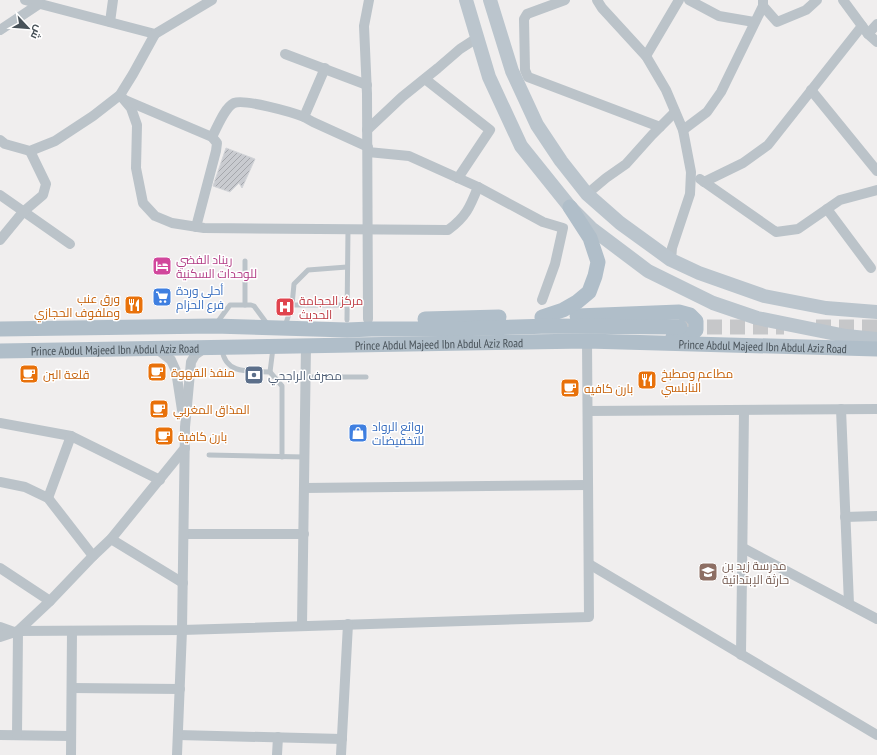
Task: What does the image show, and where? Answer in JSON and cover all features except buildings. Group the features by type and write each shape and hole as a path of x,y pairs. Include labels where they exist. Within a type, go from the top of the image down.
{"main road":[{"path":"466,0 489,77 521,146 570,207 590,238 598,262 589,292 577,302 563,310 542,317"},
{"path":"490,0 512,71 538,124 562,161 587,194 620,224 671,260 699,273 764,296 826,308 877,312"},
{"path":"570,207 591,228 648,271 713,303 757,318 846,336 877,339"},
{"path":"300,328 339,320 542,317 678,312 690,315 696,321 696,330 692,334 643,342"},
{"name":"Prince Abdul Majeed Ibn Abdul Aziz Road","path":"0,329 214,326 347,330 550,326 680,327"},
{"name":"Prince Abdul Majeed Ibn Abdul Aziz Road","path":"0,350 587,341 877,348"}],"street":[{"path":"25,0 155,34"},
{"path":"110,22 113,0"},
{"path":"0,140 5,144 30,151 55,141 122,97 155,34 212,0"},
{"path":"368,319 368,149 364,26 369,0"},
{"path":"565,0 527,14 524,19 525,70 528,77 660,127"},
{"path":"597,0 602,8 646,56 666,90 683,130 691,172 690,194 672,248 671,260"},
{"path":"646,56 679,0"},
{"path":"689,0 719,16 754,22"},
{"path":"683,130 707,112 721,92 742,52 763,3 777,22 806,10 817,0"},
{"path":"843,0 865,30 877,42"},
{"path":"0,30 39,4"},
{"path":"704,182 743,163 768,145 811,90 865,30 877,24"},
{"path":"367,130 402,97 460,49 477,38"},
{"path":"285,54 367,84"},
{"path":"304,117 325,68"},
{"path":"425,79 490,130 458,178"},
{"path":"811,90 877,171"},
{"path":"122,97 212,138 217,143 196,227"},
{"path":"122,97 131,108 137,125 136,168 143,203 155,216 172,223 196,227 448,230 460,221 471,204 478,187"},
{"path":"212,138 224,114 234,103 276,108 304,117 368,149 409,156 478,187 543,222 563,228 555,264 542,300"},
{"path":"587,194 626,164 675,112"},
{"path":"0,240 23,212 43,195 46,184 30,151"},
{"path":"691,172 776,232 798,229 840,200 877,190"},
{"path":"0,195 70,244"},
{"path":"827,209 871,268"},
{"path":"0,637 16,632 182,630 589,617 587,341"},
{"path":"302,626 306,345"},
{"path":"177,755 182,630 185,427 191,362 195,355 214,347"},
{"path":"156,348 171,360 176,372 185,427"},
{"path":"841,409 849,604"},
{"path":"588,411 877,409"},
{"path":"741,655 744,410"},
{"path":"0,423 71,436 160,480"},
{"path":"48,498 71,436"},
{"path":"17,735 16,632 50,601 111,539 185,448"},
{"path":"0,482 25,487 48,498 93,556"},
{"path":"304,488 588,485"},
{"path":"845,517 877,516"},
{"path":"184,534 304,534"},
{"path":"111,539 182,584"},
{"path":"742,548 877,618"},
{"path":"589,564 877,735"},
{"path":"0,568 50,601"},
{"path":"341,755 348,624"},
{"path":"0,627 16,632"},
{"path":"71,755 72,631"},
{"path":"72,688 180,689"},
{"path":"0,735 71,736"},
{"path":"178,735 342,739"},
{"path":"276,755 278,737"}],"lane":[{"path":"347,320 348,229"},
{"path":"245,261 245,305"},
{"path":"214,326 230,305 251,305 254,306 277,328 292,306 294,284 308,270 347,267"},
{"path":"292,306 347,305"},
{"path":"270,372 273,346"},
{"path":"214,347 234,369 270,372 282,386 282,456"},
{"path":"306,377 366,377"},
{"path":"209,455 305,457"}],"tunnel":[{"path":"684,327 784,327"},
{"path":"816,327 877,327"}],"place":[{"name":"ريناد الفضي للوحدات السكنية","path":"162,266"},
{"name":"أحلى وردة فرع الحزام","path":"162,297"},
{"name":"ورق عنب وملفوف الحجازي","path":"134,305"},
{"name":"مركز الحجامة الحديث","path":"285,307"},
{"name":"منفذ القهوة","path":"157,372"},
{"name":"قلعة البن","path":"29,374"},
{"name":"مصرف الراجحي","path":"254,375"},
{"name":"مطاعم ومطبخ النابلسي","path":"647,380"},
{"name":"بارن كافيه","path":"570,388"},
{"name":"المذاق المغربي","path":"159,409"},
{"name":"روائع الرواد للتخفيضات","path":"358,433"},
{"name":"بارن كافية","path":"164,436"},
{"name":"مدرسة زيد بن حارثة الإبتدائية","path":"708,572"}]}
